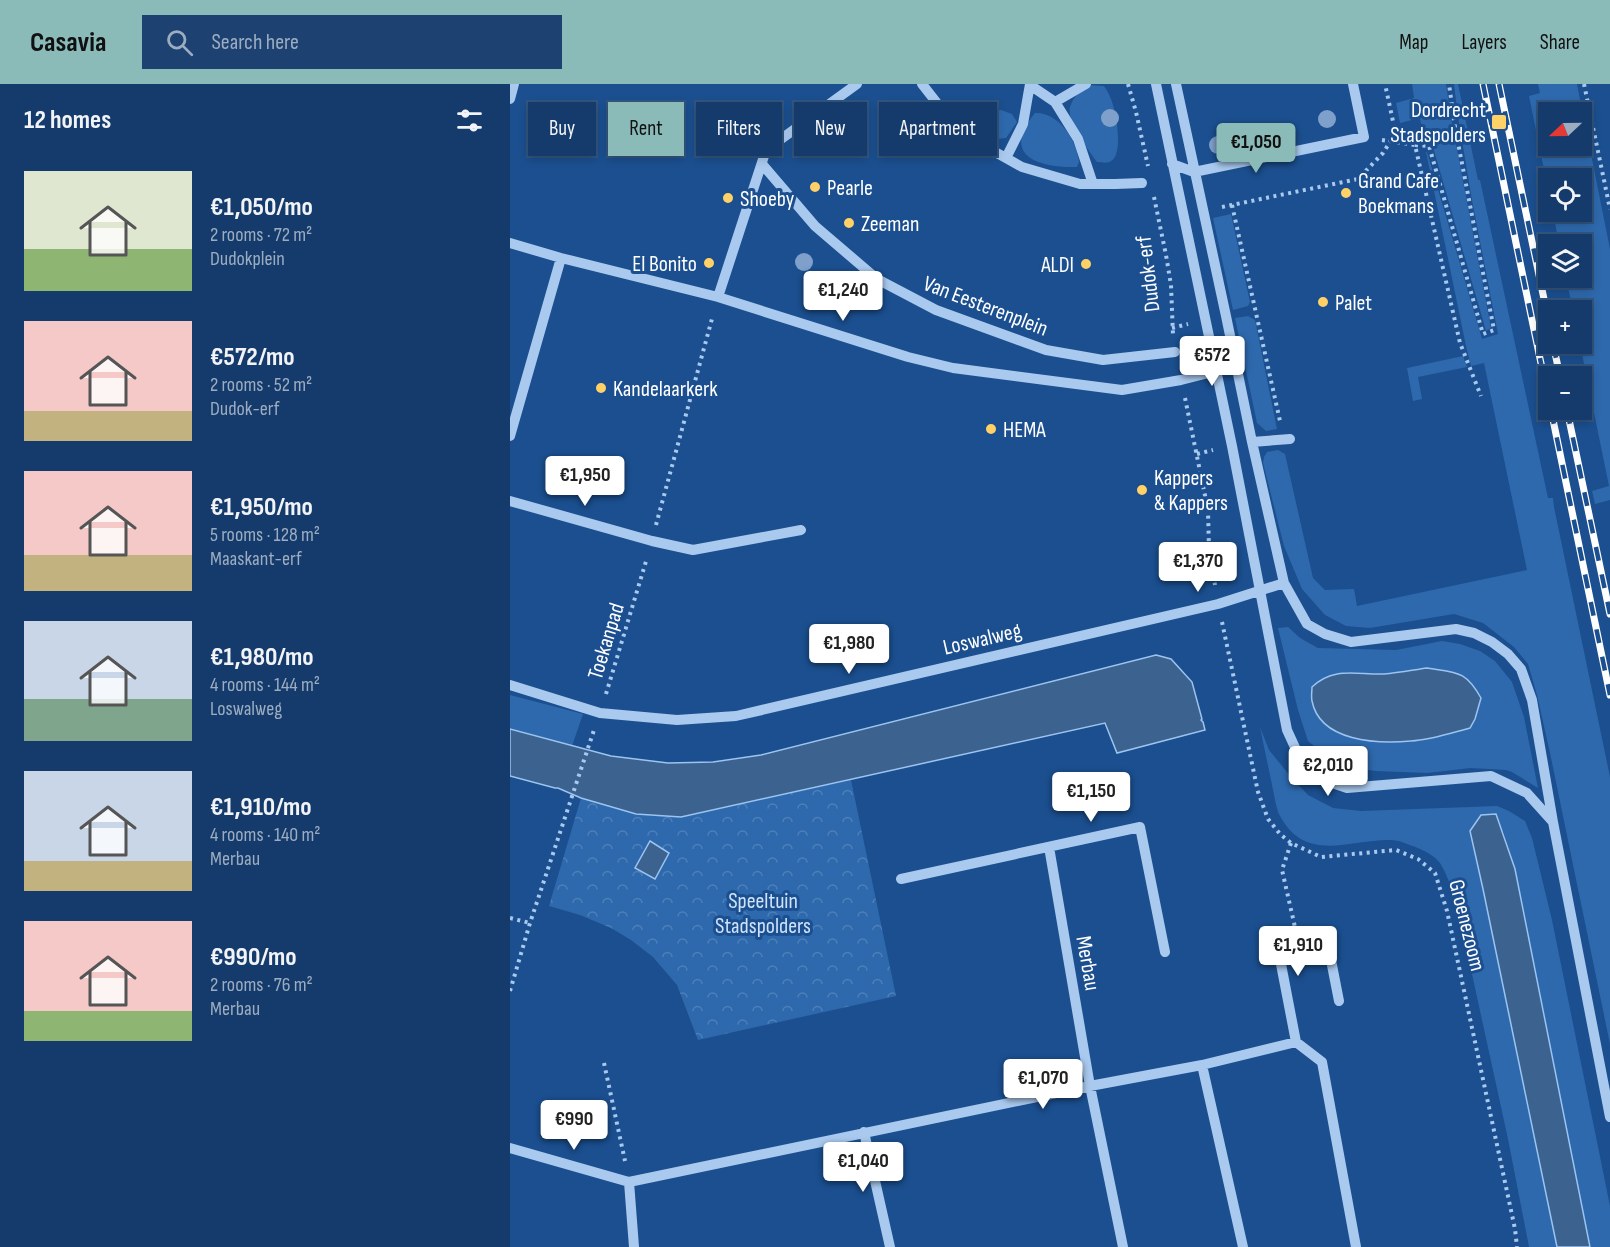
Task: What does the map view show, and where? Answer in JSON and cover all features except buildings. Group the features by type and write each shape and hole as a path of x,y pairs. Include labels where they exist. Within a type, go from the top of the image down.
{"street":[{"path":"510,99 514,84"},
{"path":"718,297 766,150 857,84"},
{"path":"922,84 940,106 988,148 1022,167 1080,183 1142,183"},
{"path":"1006,158 1023,124 1030,84 1055,102 1078,140 1093,184"},
{"path":"1055,102 1086,84"},
{"name":"Dudok-erf","path":"1156,84 1259,590"},
{"path":"1176,84 1284,583 1307,624 1325,634 1351,642 1456,629 1474,633 1492,642 1508,654 1521,669 1532,700 1610,1117"},
{"path":"1172,164 1194,172 1364,137 1353,84"},
{"name":"Van Eesterenplein","path":"762,164 815,225 877,279 936,310 1046,350 1080,356 1103,360 1175,352"},
{"path":"510,243 718,297 908,357 953,368 1122,390 1181,380 1236,366"},
{"path":"510,436 561,258"},
{"path":"1252,442 1287,439"},
{"path":"510,501 652,541 693,550 801,530"},
{"name":"Loswalweg","path":"510,685 600,713 677,720 736,716 1218,604 1284,583"},
{"path":"1259,590 1287,730 1298,754 1317,778 1347,788 1491,776 1527,793 1553,822"},
{"path":"901,879 1140,827 1165,952"},
{"name":"Merbau","path":"1049,846 1090,1086 1123,1247"},
{"path":"1339,1001 1330,955 1301,955 1280,959 1296,1042 1322,1062 1356,1247"},
{"path":"510,1148 629,1182 864,1132 1202,1065 1296,1042"},
{"path":"1202,1065 1243,1247"},
{"path":"864,1132 890,1247"},
{"path":"629,1182 634,1247"}],"path":[{"path":"1128,84 1149,170"},
{"path":"1364,137 1429,146 1483,334 1494,330 1455,127 1449,84"},
{"path":"1584,84 1610,209"},
{"path":"1414,144 1460,343 1480,396"},
{"path":"1203,212 1296,191"},
{"name":"Dudok-erf","path":"1153,192 1171,285 1175,352"},
{"path":"1232,205 1287,439"},
{"name":"Toekanpad","path":"510,990 600,713 652,541 718,297"},
{"path":"1181,380 1208,510 1209,550 1218,604"},
{"name":"Groenezoom","path":"1218,604 1258,792 1268,819 1280,834 1291,843 1321,857 1395,850 1418,859 1435,873 1447,911 1517,1247"},
{"path":"1291,843 1282,870 1301,955"},
{"path":"510,918 530,923"},
{"path":"604,1063 629,1182"}],"green space":[{"path":"1412,84 1446,84 1491,328 1486,331 1431,140 1424,141 1420,118 1400,123 1396,103 1414,98"},
{"path":"1454,84 1458,84 1478,180 1480,180 1548,498 1553,498 1610,777 1610,1044 1550,753 1528,664 1514,647 1483,623 1454,614 1370,628 1346,626 1325,615 1302,589 1284,546 1263,463 1267,452 1278,450 1285,454 1313,578 1325,590 1354,589 1357,606 1527,570 1484,363 1471,366 1426,152 1482,339 1498,334 1472,200"},
{"path":"1538,84 1577,84 1581,102 1538,102 1538,140 1529,96 1540,93"},
{"path":"1089,85 1104,86 1115,113 1118,132 1117,150 1115,157 1108,162 1097,162 1071,120 1071,103"},
{"path":"997,111 1012,114 1017,122 1006,138 997,139"},
{"path":"1035,113 1052,117 1065,129 1078,154 1077,167 1049,165 1037,162 1028,156 1021,140 1025,128"},
{"path":"1541,156 1591,156 1610,249 1610,500 1595,504 1592,491 1609,486 1592,403 1592,366 1584,366 1582,354 1592,354 1592,300 1571,300 1568,288 1592,288 1592,234 1557,234 1555,222 1592,222 1592,168 1544,168"},
{"path":"1231,214 1250,302 1248,306 1233,310 1213,218"},
{"path":"1248,316 1255,320 1277,429 1266,431 1257,423 1235,318"},
{"path":"1463,356 1467,367 1418,377 1422,399 1413,401 1407,368"},
{"path":"1288,627 1300,638 1318,648 1396,650 1442,641 1480,651 1495,661 1512,682 1524,717 1538,788 1506,770 1471,768 1427,773 1376,771 1345,767 1325,755 1308,741 1278,628","holes":["1427,668 1312,687 1346,672 1385,674"]},
{"path":"510,695 583,714 572,746 510,729"},
{"path":"1260,727 1269,750 1291,777 1308,795 1333,808 1361,811 1497,806 1525,821 1532,838 1552,920 1610,1206 1610,1247 1590,1247 1515,869 1503,831 1470,831 1557,1247 1529,1247 1458,910 1443,868 1438,860 1428,853 1397,841 1330,846 1303,840 1291,831 1278,810"},
{"name":"Speeltuin Stadspolders","path":"851,780 896,996 698,1040 677,985 653,957 611,928 580,915 549,906 581,798 636,814 681,817"}],"shaded area":[{"path":"1156,655 1171,659 1192,682 1205,730 1117,753 1105,723 681,817 636,814 581,798 558,788 510,776 510,729 611,756 668,763 713,762 761,755"},
{"path":"1427,668 1459,674 1470,682 1481,698 1470,728 1441,736 1398,742 1352,738 1326,725 1317,715 1312,701 1312,687 1329,676 1346,673 1384,674"},
{"path":"1496,814 1515,869 1590,1247 1557,1247 1470,831 1481,815"},
{"path":"650,841 669,853 655,879 635,868"}],"railway":[{"path":"1483,84 1542,366"},
{"path":"1499,84 1544,300"},
{"path":"1555,354 1558,366"},
{"path":"1553,420 1610,695"},
{"path":"1569,420 1610,614"}],"place":[{"name":"Dordrecht Stadspolders","path":"1499,122"},
{"name":"Pearle","path":"815,187"},
{"name":"Grand Cafe Boekmans","path":"1346,193"},
{"name":"Shoeby","path":"728,198"},
{"name":"Zeeman","path":"849,223"},
{"name":"El Bonito","path":"709,263"},
{"name":"ALDI","path":"1086,264"},
{"name":"Palet","path":"1323,302"},
{"name":"Kandelaarkerk","path":"601,388"},
{"name":"HEMA","path":"991,429"},
{"name":"Kappers & Kappers","path":"1142,490"}]}
